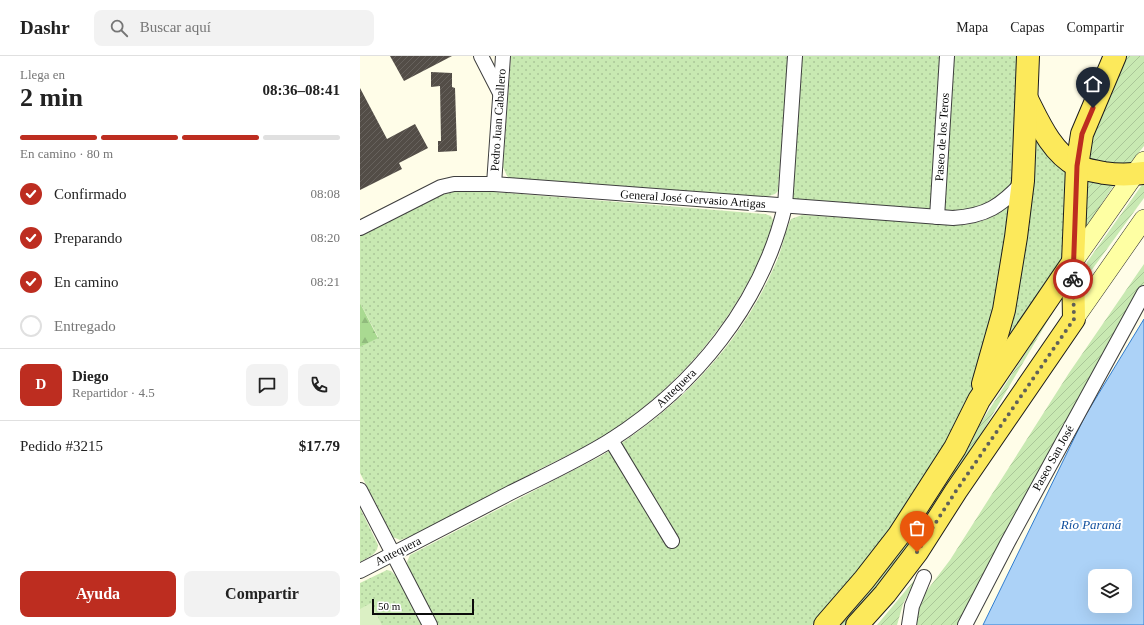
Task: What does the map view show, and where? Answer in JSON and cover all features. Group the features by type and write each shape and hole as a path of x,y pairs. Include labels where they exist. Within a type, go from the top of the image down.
{"main road":[{"path":"979,400 1004,310 1016,237 1023,181 1028,56"},
{"path":"1074,319 1073,262 1077,166 1082,134 1115,56"},
{"path":"1026,96 1041,127 1052,143 1077,166 1107,174 1140,169"},
{"path":"825,625 864,580 899,535 955,448 979,400 1073,262 1140,169"},
{"path":"857,625 885,594 917,552 956,491 1144,219"}],"street":[{"path":"481,56 500,93"},
{"name":"Pedro Juan Caballero","path":"494,184 503,56"},
{"name":"Antequera","path":"360,571 611,440 635,424 676,390 721,339 746,303 768,261 780,228 785,206 795,56"},
{"name":"Paseo de los Teros","path":"937,217 947,56"},
{"name":"General José Gervasio Artigas","path":"360,228 441,187 461,184 494,184 937,217 968,217 981,214 992,209 1004,201 1023,181"},
{"name":"Paseo San José","path":"965,625 1008,542 1144,293"},
{"path":"611,440 672,541"},
{"path":"360,490 430,625"},
{"path":"909,625 912,606 924,578"}],"green space":[{"path":"511,56 788,56 778,191 775,194 766,197 511,179 507,176 503,167"},
{"path":"795,56 1028,56 1023,181 981,214 785,206"},
{"path":"1123,56 1144,56 1144,146 1129,165 1090,164 1086,150"},
{"path":"1033,125 1067,172 1065,260 999,355"},
{"path":"1082,177 1098,183 1114,185 1085,229"},
{"path":"1144,182 1144,198 1083,282 1083,274 1087,262"},
{"path":"470,190 765,214 771,216 774,222 763,252 749,281 714,335 694,359 648,404 612,431 572,453 425,529 400,540 393,537 360,473 360,347 378,337 360,303 360,236 442,195 456,191"},
{"path":"1009,205 1013,228 976,380 953,435 896,524 829,608 812,625 438,625 408,569 407,562 410,555 601,456 655,419 680,397 703,374 744,323 761,295 775,265 791,219 802,215 964,225 988,219"},
{"path":"1144,264 1144,284 1083,393 961,625 913,625 925,593 950,560 1069,373"},
{"path":"1061,298 956,477 912,543 850,621 846,625 837,625 913,528"},
{"path":"360,303 378,338 360,347"},
{"path":"360,508 378,545 374,553 360,562"},
{"path":"387,570 391,571 397,577 422,625 360,625 360,583"},
{"path":"917,577 903,604 897,625 877,625"},
{"path":"371,603 382,625 360,625 360,609"}],"water":[{"name":"Río Paraná","path":"1144,319 1144,625 983,625 1085,416"}],"building":[{"path":"390,56 452,56 404,81"},
{"path":"431,72 452,73 452,87 455,88 457,151 438,152 438,141 441,141 440,86 431,87"},
{"path":"360,88 387,139 415,124 428,148 399,163 402,169 360,190"}],"way so far":[{"path":"917,552 956,491 1074,319 1073,279"}],"route":[{"path":"1073,279 1077,166 1082,134 1093,108"}]}
